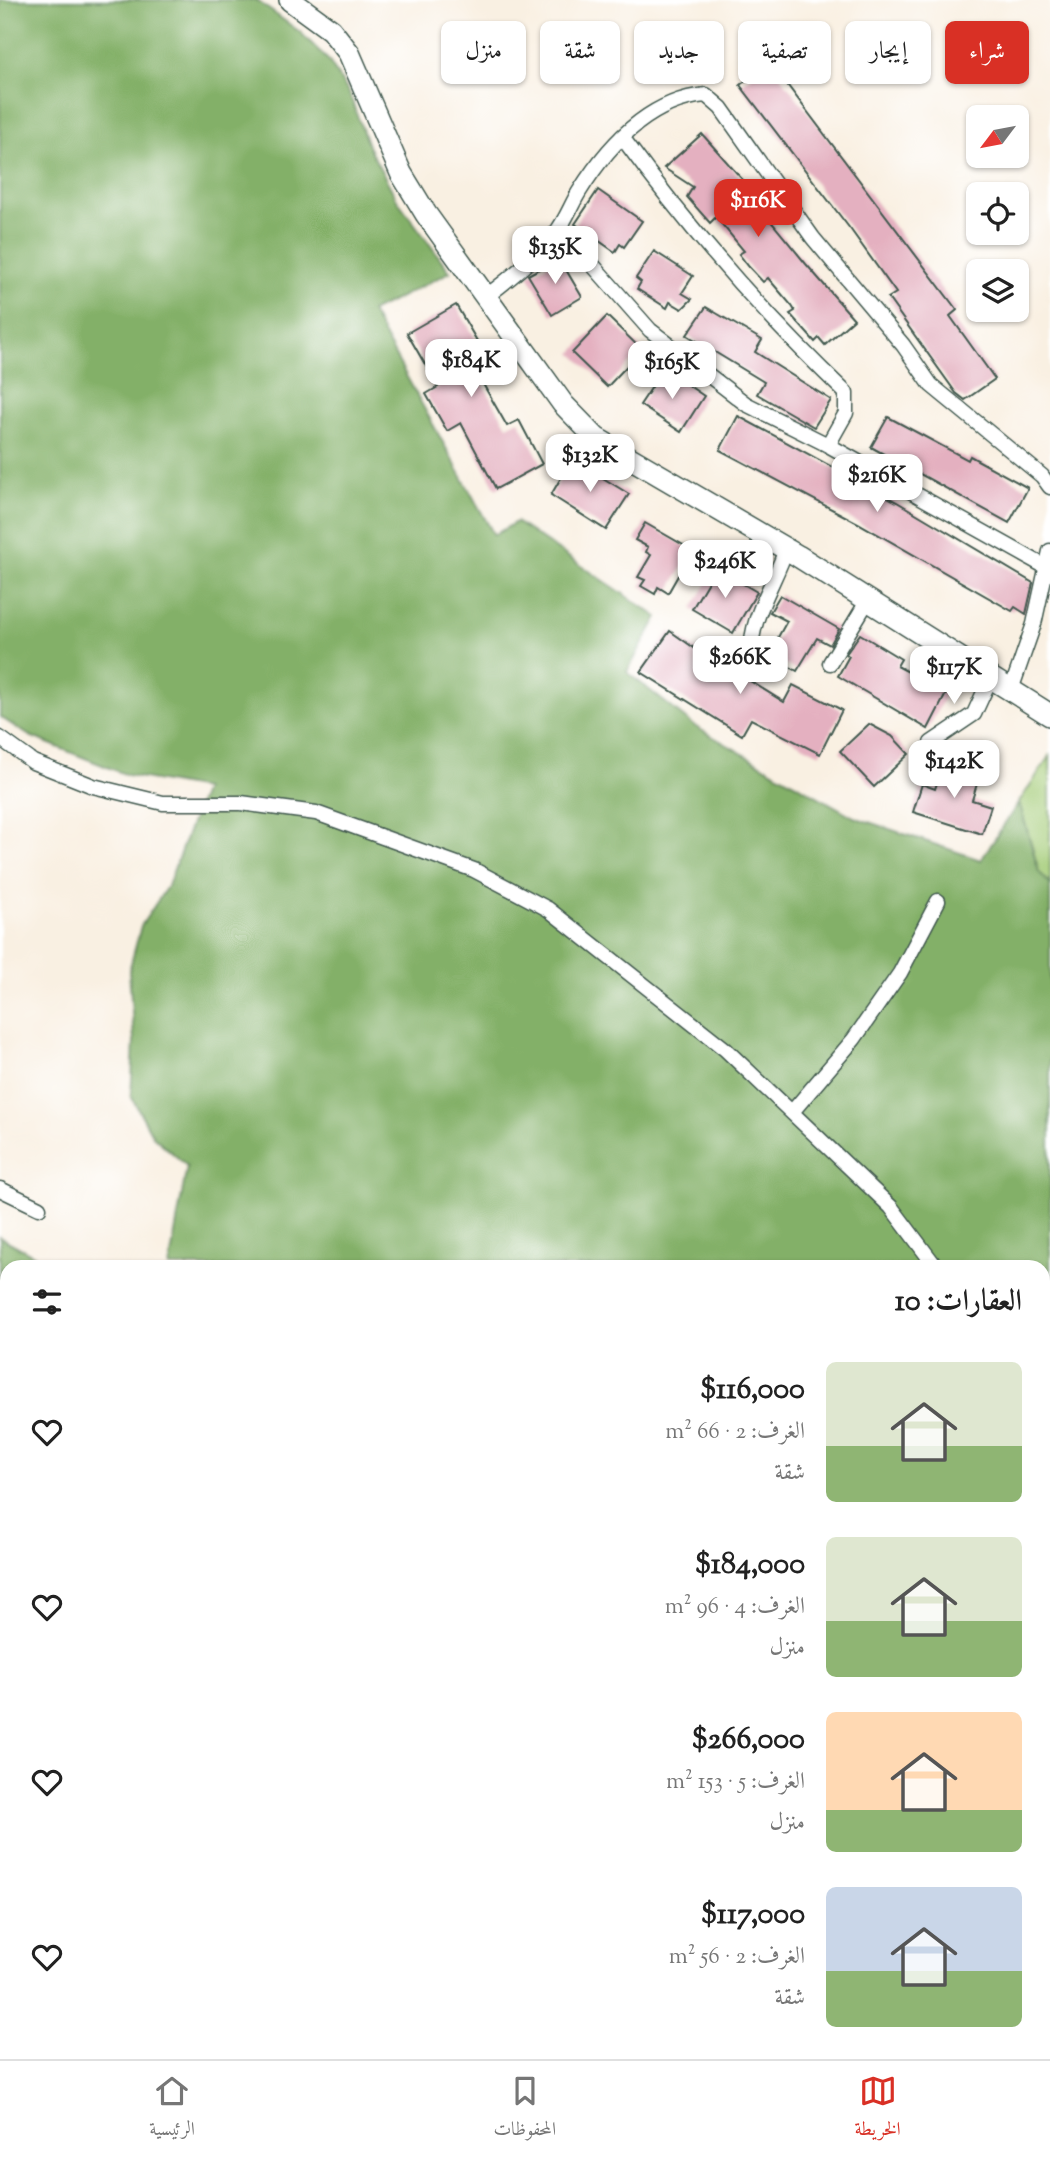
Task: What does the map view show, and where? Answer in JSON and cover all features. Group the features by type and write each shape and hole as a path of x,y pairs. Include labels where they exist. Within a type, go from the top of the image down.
{"street":[{"path":"290,0 331,30 349,53 401,173 484,298 563,404 596,438 868,600 1050,715"},
{"path":"484,298 506,282 556,233 591,173 622,137 654,111 681,99 706,95 712,98 813,238 903,345 931,385 1042,476 1050,487"},
{"path":"622,137 668,200 797,346 846,393 846,413 828,445"},
{"path":"556,233 583,254 650,330 746,404 828,445 1046,567"},
{"path":"752,658 750,643 759,612 775,583 786,550"},
{"path":"1011,690 1034,624 1050,551"},
{"path":"830,663 868,600"},
{"path":"931,743 974,714 991,677"},
{"path":"0,738 33,762 93,786 163,803 241,803 316,813 474,870 548,909 725,1049 891,1208 931,1260"},
{"path":"792,1112 854,1039 900,973 938,901"},
{"path":"0,1189 39,1208"}],"green space":[{"path":"0,0 256,0 300,32 328,60 349,93 369,148 398,201 450,272 371,312 494,535 516,522 658,617 627,672 696,727 854,817 981,860 1019,802 1039,872 1050,884 1050,1260 170,1260 187,1166 153,1136 131,1096 134,1041 129,971 141,926 168,885 204,789 127,775 30,736 0,717"},
{"path":"1050,756 1050,884 1039,872 1019,802"},
{"path":"0,1237 42,1260 0,1260"}],"building":[{"path":"787,84 957,310 950,316 995,379 965,400 956,393 888,298 896,293 740,85"},
{"path":"702,134 750,188 746,191 854,319 825,345 819,338 815,342 790,314 795,311 792,306 768,278 763,282 749,267 739,254 744,251 716,217 710,223 687,197 693,187 664,168"},
{"path":"598,190 642,221 624,247 620,244 615,252 575,224"},
{"path":"654,251 693,276 682,293 692,299 682,309 670,302 667,308 637,289 641,282 636,278"},
{"path":"559,258 582,297 552,315 528,275"},
{"path":"456,305 477,341 463,349 507,426 519,420 542,464 496,489 461,423 447,431 426,394 438,387 407,333"},
{"path":"706,307 762,340 755,352 831,400 814,427 757,394 764,382 687,335"},
{"path":"607,316 642,350 607,387 572,353"},
{"path":"664,369 704,396 681,432 640,405"},
{"path":"738,416 897,502 1033,583 1026,614 1015,607 1012,611 858,523 720,450"},
{"path":"888,417 968,460 970,456 1028,488 1009,523 871,447"},
{"path":"572,459 629,494 606,530 551,495"},
{"path":"645,523 704,557 696,572 684,565 668,593 658,587 655,594 641,586 645,580 638,577 651,555 646,552 648,547 635,540"},
{"path":"716,568 757,592 733,633 692,609"},
{"path":"780,595 839,629 830,645 817,638 797,671 774,658 777,652 772,648 787,621 770,612"},
{"path":"670,631 727,671 729,668 784,702 793,685 842,710 820,754 751,719 742,735 641,672"},
{"path":"860,634 901,659 897,666 947,692 928,729 838,676 849,656 846,654"},
{"path":"869,724 892,736 909,754 874,787 840,751"},
{"path":"944,762 980,774 972,800 991,806 982,834 913,812 922,784 935,789"}]}
